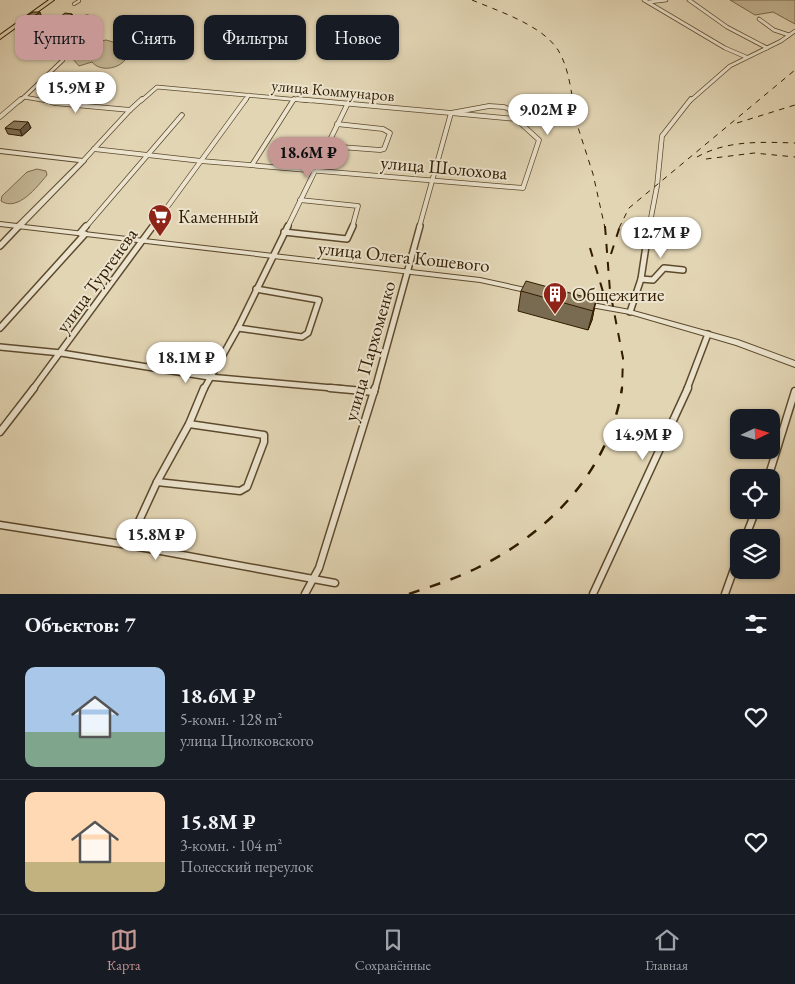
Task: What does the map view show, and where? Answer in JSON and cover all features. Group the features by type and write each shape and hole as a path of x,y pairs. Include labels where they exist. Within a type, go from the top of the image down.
{"main road":[{"path":"0,32 46,0"},
{"path":"0,37 52,0"}],"street":[{"path":"646,1 666,0"},
{"path":"689,0 727,27 767,48"},
{"path":"74,4 79,1"},
{"path":"646,1 725,48 746,57"},
{"path":"758,19 774,30 789,35"},
{"path":"630,312 641,279 653,200 657,186 662,136 691,99 730,66 767,48 795,31"},
{"path":"0,117 63,60"},
{"name":"улица Коммунаров","path":"130,110 153,89 161,88 450,113 502,106 508,109 516,119"},
{"name":"улица Тургенева","path":"0,432 61,353 249,95"},
{"path":"24,97 42,99 54,103 130,110"},
{"path":"252,165 294,99"},
{"path":"128,545 209,377 238,328 348,103"},
{"path":"0,246 130,110"},
{"path":"450,113 516,119"},
{"name":"улица Пархоменко","path":"305,594 315,579 374,392 450,113"},
{"path":"0,328 182,115"},
{"name":"улица Шолохова","path":"94,149 201,161 523,188 539,140 535,133 516,119"},
{"path":"326,146 380,150 384,149 390,133 383,129 337,124"},
{"path":"0,152 83,161"},
{"path":"284,232 341,239 347,239 350,236 358,206 300,200"},
{"name":"улица Олега Кошевого","path":"0,224 480,280 540,294"},
{"path":"641,279 653,280 664,268 683,270"},
{"path":"238,328 302,337 308,333 319,300 256,289"},
{"path":"577,302 630,312 708,334 795,364"},
{"path":"593,594 683,401 708,334"},
{"path":"0,347 61,353 209,377 374,392"},
{"path":"771,469 795,391"},
{"path":"157,482 240,491 247,488 264,442 264,435 188,424"},
{"path":"0,525 128,545 335,583"},
{"path":"725,594 731,579"}],"shaded area":[{"path":"730,0 795,0 795,24 773,12 755,15"},
{"path":"103,41 113,42 113,60 125,60 118,66 104,68 92,62 79,66 74,60 103,60"},
{"path":"37,169 46,171 47,175 27,197 14,203 7,204 1,201 2,196 27,172"}],"building":[{"path":"33,12 40,12 36,15 28,15"},
{"path":"14,121 28,122 20,130 5,128"},
{"path":"526,281 596,300 593,311 521,291"}],"railway":[{"path":"472,0 531,26 551,41 558,50 566,67 577,123"},
{"path":"620,226 629,208 795,70"},
{"path":"737,123 795,105"},
{"path":"575,118 577,123"},
{"path":"577,123 593,174 605,228"},
{"path":"697,157 720,147 745,143 795,143"},
{"path":"706,159 754,153 795,157"},
{"path":"605,226 610,291 623,358 622,389"},
{"path":"611,254 620,226"},
{"path":"590,248 606,302"},
{"path":"409,594 452,579 503,554 528,537 551,517 572,496 590,472 604,446 615,418 622,388"}],"place":[{"name":"Каменный","path":"160,237"},
{"name":"Общежитие","path":"555,315"}]}
